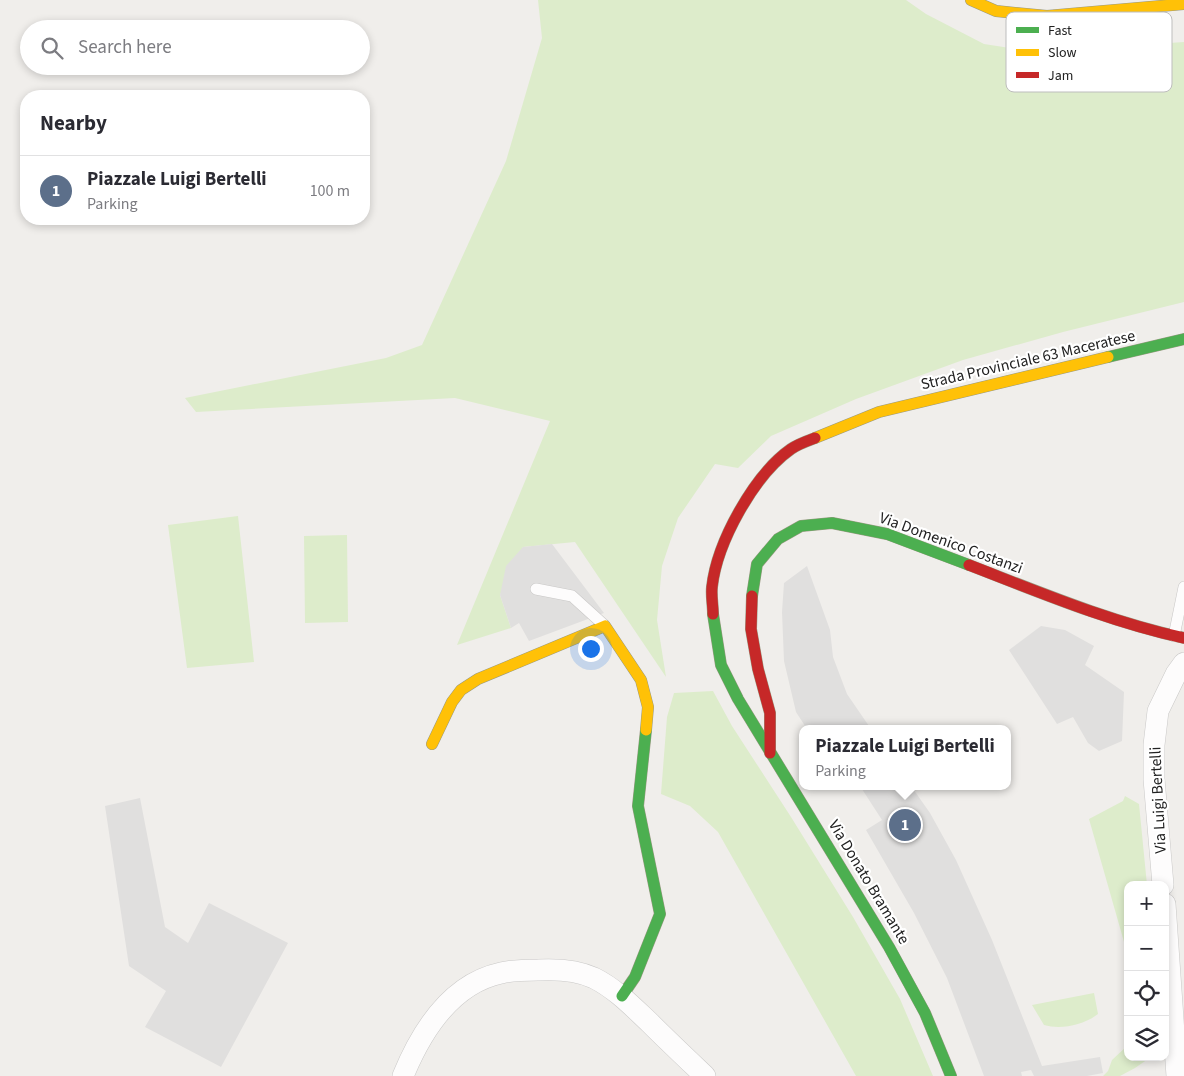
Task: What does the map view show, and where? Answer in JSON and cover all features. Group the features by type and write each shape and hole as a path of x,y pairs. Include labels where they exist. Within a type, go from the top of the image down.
{"main road":[{"path":"971,0 996,11 1006,12"},
{"path":"1093,12 1184,4"},
{"name":"Strada Provinciale 63 Maceratese","path":"879,412 1184,339"},
{"name":"Via Donato Bramante","path":"879,412 831,430 791,449 767,471 748,496 731,526 720,556 712,587 713,619 721,665 738,700 890,947 925,1012 951,1076"},
{"name":"Via Domenico Costanzi","path":"770,753 770,713 758,669 751,629 752,598 758,564 778,539 801,526 832,523 887,534 1072,604 1157,632 1179,637"},
{"path":"432,744 452,702 460,690 478,679 605,626 641,680 648,707 638,806 660,914 635,977 622,996"}],"street":[{"name":"Via Luigi Bertelli","path":"1164,881 1154,779 1154,745 1158,711 1176,674 1184,663"},
{"path":"1167,926 1177,1076"},
{"path":"403,1076 430,1024 450,999 474,982 500,973 563,969 593,978 622,996 704,1076"}],"lane":[{"path":"1179,637 1184,587"},
{"path":"536,589 572,596 605,626"}],"green space":[{"path":"538,0 906,0 926,14 984,44 1006,47 1006,92 1172,92 1172,43 1184,42 1184,302 1063,332 963,360 856,399 771,436 738,468 715,464 678,518 662,566 657,620 666,677 575,542 523,547 500,595 511,628 457,645 550,421 455,398 196,412 185,398 386,358 422,345 506,161 542,38"},
{"path":"238,516 254,662 187,668 168,525"},
{"path":"347,535 348,622 305,623 304,536"},
{"path":"713,691 732,726 853,917 900,999 933,1076 856,1076 718,832 690,806 661,794 667,717 674,693"},
{"path":"1125,796 1139,804 1147,881 1124,881 1124,942 1089,819 1123,801"},
{"path":"1094,993 1098,1014 1072,1026 1044,1025 1032,1005"},
{"path":"1124,1049 1124,1061 1145,1061 1120,1076 1103,1076 1108,1071 1112,1060"}],"shaded area":[{"path":"552,544 604,613 529,641 519,623 511,628 500,595 506,566 523,547"},
{"path":"807,566 830,630 833,657 847,694 868,725 804,725 796,712 784,661 782,612 784,583"},
{"path":"1041,626 1065,630 1094,646 1085,665 1124,692 1122,741 1099,751 1088,743 1073,717 1057,724 1009,650"},
{"path":"863,790 914,790 930,813 956,860 992,940 1042,1066 1100,1057 1103,1073 1087,1076 1034,1076 1031,1070 1021,1072 1022,1076 984,1076 947,978 914,913 866,830 882,820"},
{"path":"140,798 165,927 188,943 209,903 288,943 221,1067 145,1027 166,991 129,966 105,806"}],"traffic: fast":[{"path":"1108,357 1184,339"},
{"path":"752,596 757,564 778,539 801,526 832,523 887,534 969,565"},
{"path":"713,614 721,665 738,699 889,947 925,1013 951,1076"},
{"path":"622,996 635,977 660,914 638,806 646,730"}],"traffic: slow":[{"path":"971,0 996,11 1006,12"},
{"path":"1093,12 1184,4"},
{"path":"815,438 879,412 1108,357"},
{"path":"432,744 452,702 461,690 478,679 605,626 641,680 648,707 646,730"}],"traffic: jam":[{"path":"713,614 712,590 715,569 729,530 751,492 777,461 794,447 815,438"},
{"path":"969,565 1102,615 1184,638"},
{"path":"752,596 751,629 758,669 770,713 770,753"}],"place":[{"name":"Piazzale Luigi Bertelli","path":"905,825"}]}
